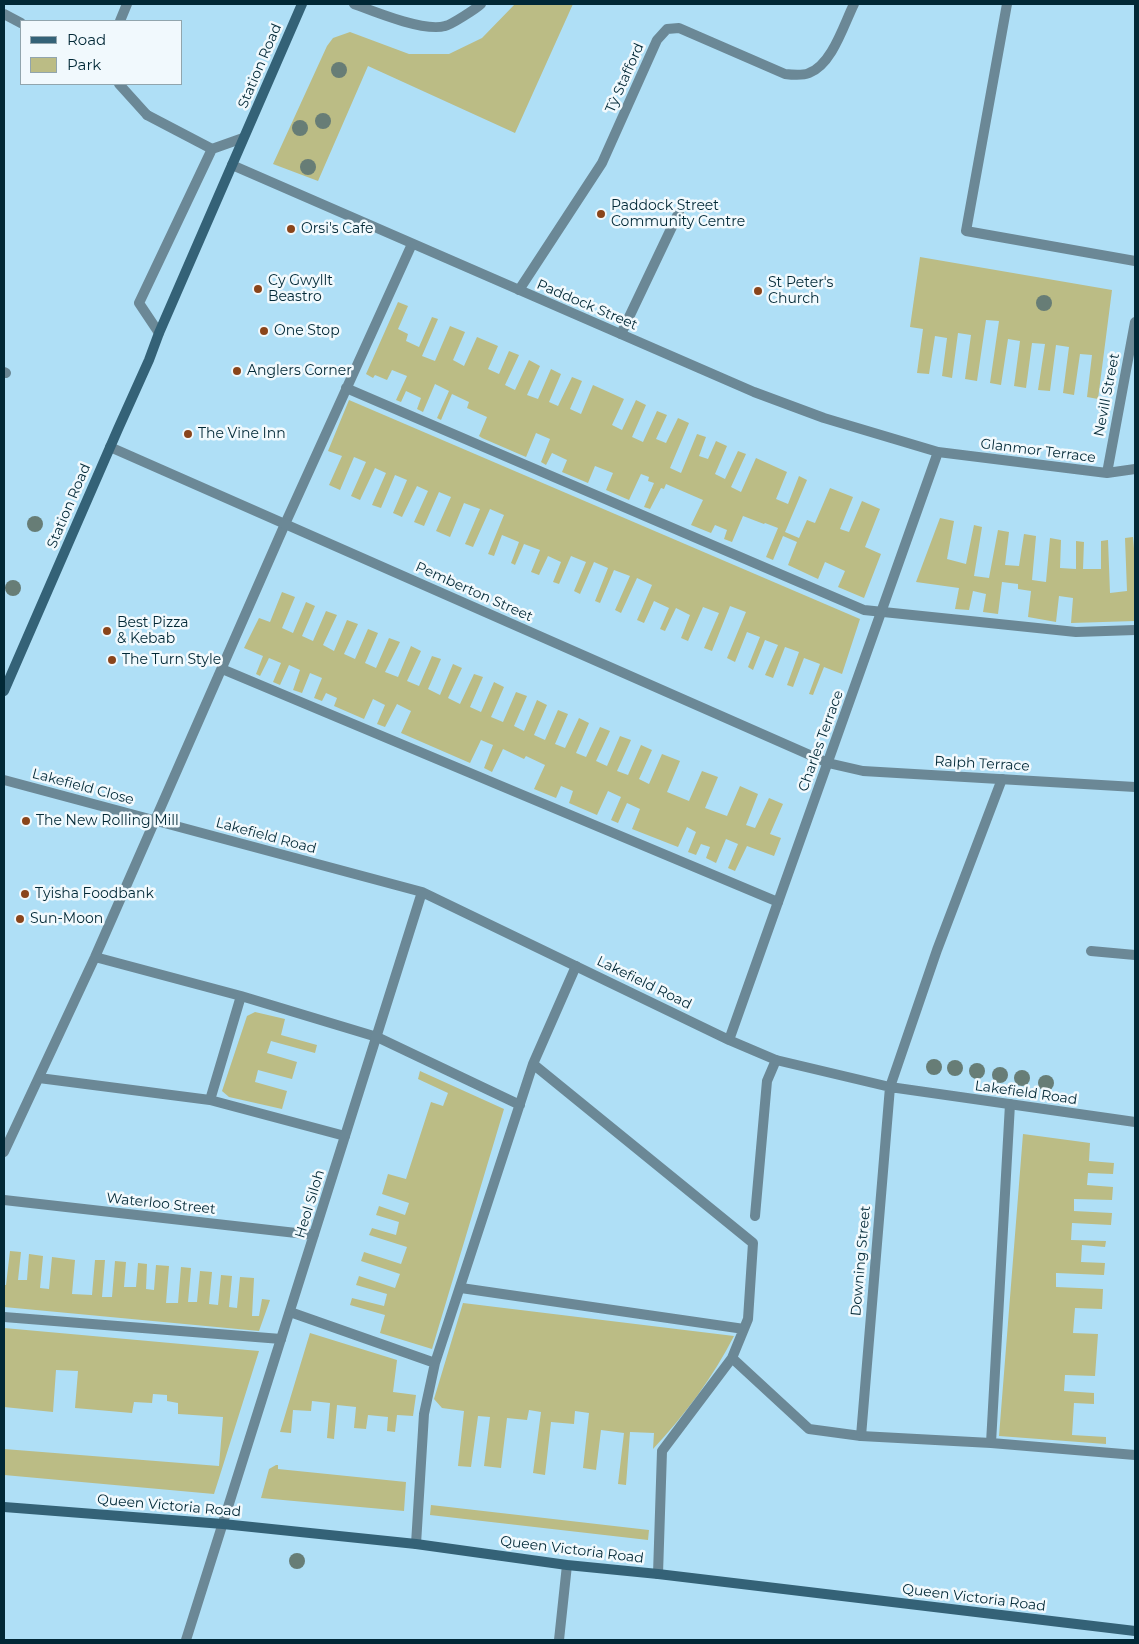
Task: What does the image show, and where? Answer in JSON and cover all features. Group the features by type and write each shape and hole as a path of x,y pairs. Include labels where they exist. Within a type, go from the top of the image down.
{"street":[{"path":"120,20 126,4"},
{"name":"Station Road","path":"4,691 150,360 159,333 302,4"},
{"path":"354,4 420,26 445,26 481,4"},
{"name":"Tŷ Stafford","path":"519,290 602,163 657,40 667,29 679,28 785,74 809,74 821,66 830,54 854,4"},
{"path":"1007,4 966,231 1135,261"},
{"path":"4,14 20,22"},
{"path":"120,85 147,115 212,149"},
{"path":"159,333 139,303 212,149 243,138"},
{"name":"Paddock Street","path":"232,165 754,392 824,418 938,452"},
{"path":"621,334 679,212"},
{"path":"4,1152 95,957 285,524 412,244"},
{"name":"Nevill Street","path":"1107,473 1135,322"},
{"path":"346,388 864,610 1076,632 1135,630"},
{"name":"Pemberton Street","path":"110,447 828,763"},
{"name":"Glanmor Terrace","path":"938,452 1107,473 1135,469"},
{"name":"Charles Terrace","path":"729,1040 938,452"},
{"path":"222,669 778,902"},
{"name":"Ralph Terrace","path":"828,763 863,772 1135,786"},
{"name":"Lakefield Close","path":"4,780 154,820"},
{"name":"Downing Street","path":"861,1436 890,1087 937,950 1002,780"},
{"name":"Lakefield Road","path":"154,820 422,892 729,1040 776,1060 890,1087 1135,1122"},
{"name":"Heol Siloh","path":"186,1640 422,892"},
{"path":"1091,951 1135,955"},
{"path":"95,957 241,996 377,1037 520,1105"},
{"path":"416,1544 424,1414 436,1363 533,1064 576,966"},
{"path":"210,1100 241,996"},
{"path":"755,1216 768,1081 776,1060"},
{"path":"533,1064 753,1243 748,1319 732,1358 662,1451 658,1574"},
{"path":"39,1078 210,1100 345,1136"},
{"path":"991,1443 1010,1104"},
{"name":"Waterloo Street","path":"4,1200 314,1235"},
{"path":"460,1288 744,1329"},
{"path":"290,1312 436,1363"},
{"path":"4,1317 281,1339"},
{"path":"732,1358 808,1429 861,1436 991,1443 1135,1455"},
{"name":"Queen Victoria Road","path":"4,1507 223,1524 416,1544 567,1565 658,1574 1135,1632"},
{"path":"559,1640 567,1565"}],"green space":[{"path":"515,4 573,4 515,133 368,66 318,181 273,164 327,46 333,38 350,32 409,54 449,54 482,38"},
{"path":"920,257 1112,290 1098,399 1087,397 1092,355 1080,354 1074,395 1063,393 1069,347 1056,345 1050,391 1038,390 1045,344 1032,343 1026,388 1014,386 1020,341 1008,339 1001,385 990,383 999,321 986,320 977,381 965,379 971,335 958,333 952,378 942,376 947,338 935,336 929,374 917,373 923,329 910,327"},
{"path":"398,302 408,306 398,329 408,334 406,341 419,347 432,317 438,319 422,356 435,361 450,326 465,332 453,360 464,366 477,337 498,346 488,369 499,374 509,351 519,355 505,385 515,390 529,360 540,366 527,395 538,399 551,369 561,374 549,402 558,406 572,377 582,381 570,409 581,414 593,385 624,399 612,425 622,430 636,400 646,405 632,437 643,442 657,411 667,415 656,439 666,443 678,418 689,423 670,468 681,473 697,434 706,437 699,456 708,459 716,441 727,446 715,474 725,479 738,451 746,454 731,487 741,492 756,458 787,472 776,499 788,504 799,476 807,480 785,532 799,538 807,520 815,523 830,488 853,497 840,529 849,532 862,501 880,509 865,547 881,554 864,598 838,587 845,571 825,562 818,579 788,565 797,542 783,536 773,560 766,557 778,528 743,516 732,542 724,539 727,530 715,525 711,533 691,525 703,500 666,484 664,489 661,488 650,509 644,507 654,483 648,481 649,477 641,474 629,500 606,490 613,473 595,466 588,483 562,472 567,460 552,453 546,465 541,462 550,439 536,433 526,457 482,438 479,436 487,417 467,408 469,402 452,394 441,420 437,418 449,391 435,384 423,412 417,409 421,398 406,391 401,402 396,400 407,376 392,370 387,380 375,375 373,378 366,374"},
{"path":"349,400 860,619 842,674 824,667 813,695 809,694 820,664 804,658 793,687 787,685 799,652 785,647 773,678 765,675 778,645 765,640 753,670 748,667 760,637 747,632 735,662 727,658 746,612 730,606 712,651 704,648 719,613 703,607 688,641 681,638 690,615 676,608 665,631 660,629 669,608 654,601 644,623 637,620 652,585 637,578 621,613 615,610 630,576 614,570 600,603 595,601 608,568 594,562 580,594 574,591 586,562 571,556 559,584 553,582 561,562 548,556 539,575 531,572 540,550 524,544 515,565 511,563 519,542 502,535 494,556 488,554 504,515 490,509 473,547 465,544 480,509 464,503 450,537 436,531 451,497 439,492 424,526 414,522 428,491 417,486 402,517 393,513 407,480 395,475 381,508 372,505 386,473 375,468 360,500 351,496 366,462 354,457 340,490 329,485 342,456 328,451"},
{"path":"940,518 954,521 947,559 966,564 974,525 982,527 974,576 989,578 998,530 1009,532 1005,565 1019,566 1024,534 1036,536 1032,580 1046,582 1050,538 1061,540 1060,568 1076,569 1076,541 1084,542 1083,569 1101,569 1101,541 1108,540 1110,593 1127,591 1125,538 1133,537 1135,621 1071,623 1073,598 1059,596 1056,622 1028,617 1031,591 1018,589 1018,584 1002,582 998,614 983,612 986,594 973,591 969,610 955,609 959,588 916,582"},
{"path":"282,592 295,597 282,628 293,633 306,602 315,606 302,636 313,641 326,611 337,615 323,645 334,651 347,620 358,624 344,654 355,659 368,629 378,633 365,663 376,668 389,638 400,642 385,672 398,677 411,646 421,651 407,681 419,686 432,656 441,659 428,689 440,695 453,664 462,668 448,698 460,704 474,674 483,677 470,707 481,712 494,682 504,687 491,717 503,722 516,692 527,696 514,726 524,731 537,700 547,705 534,735 545,740 558,710 568,714 555,744 565,748 579,718 589,723 576,753 586,757 600,727 610,731 596,761 607,766 620,736 631,740 617,771 628,775 641,745 652,750 639,779 649,784 662,754 680,761 667,792 689,801 702,771 718,777 705,808 727,816 740,786 758,794 746,825 755,828 769,798 783,804 770,834 781,838 774,856 747,846 735,871 728,868 738,844 726,839 716,863 706,858 710,847 701,844 696,855 688,852 696,832 687,827 678,847 632,829 640,809 627,803 618,823 611,820 621,797 608,791 597,815 569,803 573,791 561,786 556,798 534,789 545,765 526,756 524,759 503,749 492,772 484,768 493,745 481,740 470,763 401,733 411,711 397,704 385,727 377,724 385,705 373,699 364,719 334,706 337,698 326,693 322,701 314,698 322,678 310,673 302,693 293,690 300,670 289,665 280,685 273,682 281,663 269,658 260,676 256,674 263,656 244,648 259,618 270,622"},
{"path":"255,1012 285,1019 281,1035 317,1045 315,1053 271,1041 267,1053 297,1062 292,1079 258,1070 255,1082 287,1091 282,1109 229,1097 222,1091 247,1016"},
{"path":"420,1071 504,1109 432,1349 380,1333 385,1315 350,1305 352,1298 384,1306 387,1294 356,1285 359,1276 395,1288 400,1274 361,1261 364,1252 401,1264 407,1247 369,1235 372,1228 396,1235 399,1222 376,1215 379,1206 405,1215 409,1203 382,1194 388,1174 406,1179 431,1102 443,1106 448,1093 418,1079"},
{"path":"1023,1134 1090,1143 1089,1161 1114,1163 1113,1174 1088,1173 1087,1185 1113,1187 1112,1200 1074,1199 1074,1211 1112,1213 1111,1225 1072,1223 1071,1240 1106,1241 1105,1247 1082,1245 1081,1262 1105,1263 1104,1275 1056,1273 1056,1287 1103,1289 1102,1309 1075,1308 1073,1333 1098,1334 1095,1376 1065,1375 1064,1391 1094,1393 1094,1404 1074,1403 1072,1435 1106,1437 1106,1444 999,1436"},
{"path":"10,1251 21,1252 18,1280 27,1280 29,1254 43,1256 40,1288 49,1289 52,1257 75,1260 72,1294 92,1295 95,1260 105,1260 102,1297 112,1297 115,1261 126,1262 124,1287 136,1287 138,1263 147,1264 146,1289 154,1290 156,1265 169,1266 166,1303 178,1303 181,1267 191,1268 188,1302 197,1302 200,1271 212,1272 209,1304 218,1305 221,1275 232,1276 229,1307 237,1308 240,1277 254,1278 252,1316 259,1316 262,1299 270,1300 259,1331 4,1307 4,1285 6,1285"},
{"path":"463,1303 734,1336 698,1395 653,1449 654,1433 630,1432 626,1485 618,1484 624,1433 601,1430 596,1470 583,1468 589,1413 575,1411 574,1424 551,1422 545,1475 533,1473 541,1412 529,1410 527,1420 507,1418 501,1468 484,1466 490,1417 478,1416 471,1467 458,1466 464,1411 442,1408 434,1399"},
{"path":"4,1328 259,1351 214,1494 4,1475 4,1449 219,1466 223,1417 178,1414 178,1403 167,1401 167,1395 153,1394 152,1403 134,1402 132,1413 75,1408 78,1371 56,1370 53,1412 4,1407"},
{"path":"310,1333 397,1360 393,1392 416,1395 413,1416 397,1415 395,1432 387,1431 388,1417 368,1415 366,1429 354,1428 356,1407 337,1405 334,1439 327,1438 330,1403 312,1401 311,1411 293,1410 291,1433 280,1432"},
{"path":"278,1465 278,1469 406,1482 404,1511 261,1498 269,1469"},
{"path":"431,1505 649,1530 648,1540 430,1515"}],"place":[{"name":"Paddock Street Community Centre","path":"601,214"},
{"name":"Orsi's Cafe","path":"291,229"},
{"name":"Cy Gwyllt Beastro","path":"258,289"},
{"name":"St Peter's Church","path":"758,291"},
{"name":"One Stop","path":"264,331"},
{"name":"Anglers Corner","path":"237,371"},
{"name":"The Vine Inn","path":"188,434"},
{"name":"Best Pizza & Kebab","path":"107,631"},
{"name":"The Turn Style","path":"112,660"},
{"name":"The New Rolling Mill","path":"26,821"},
{"name":"Tyisha Foodbank","path":"25,894"},
{"name":"Sun-Moon","path":"20,919"}]}
